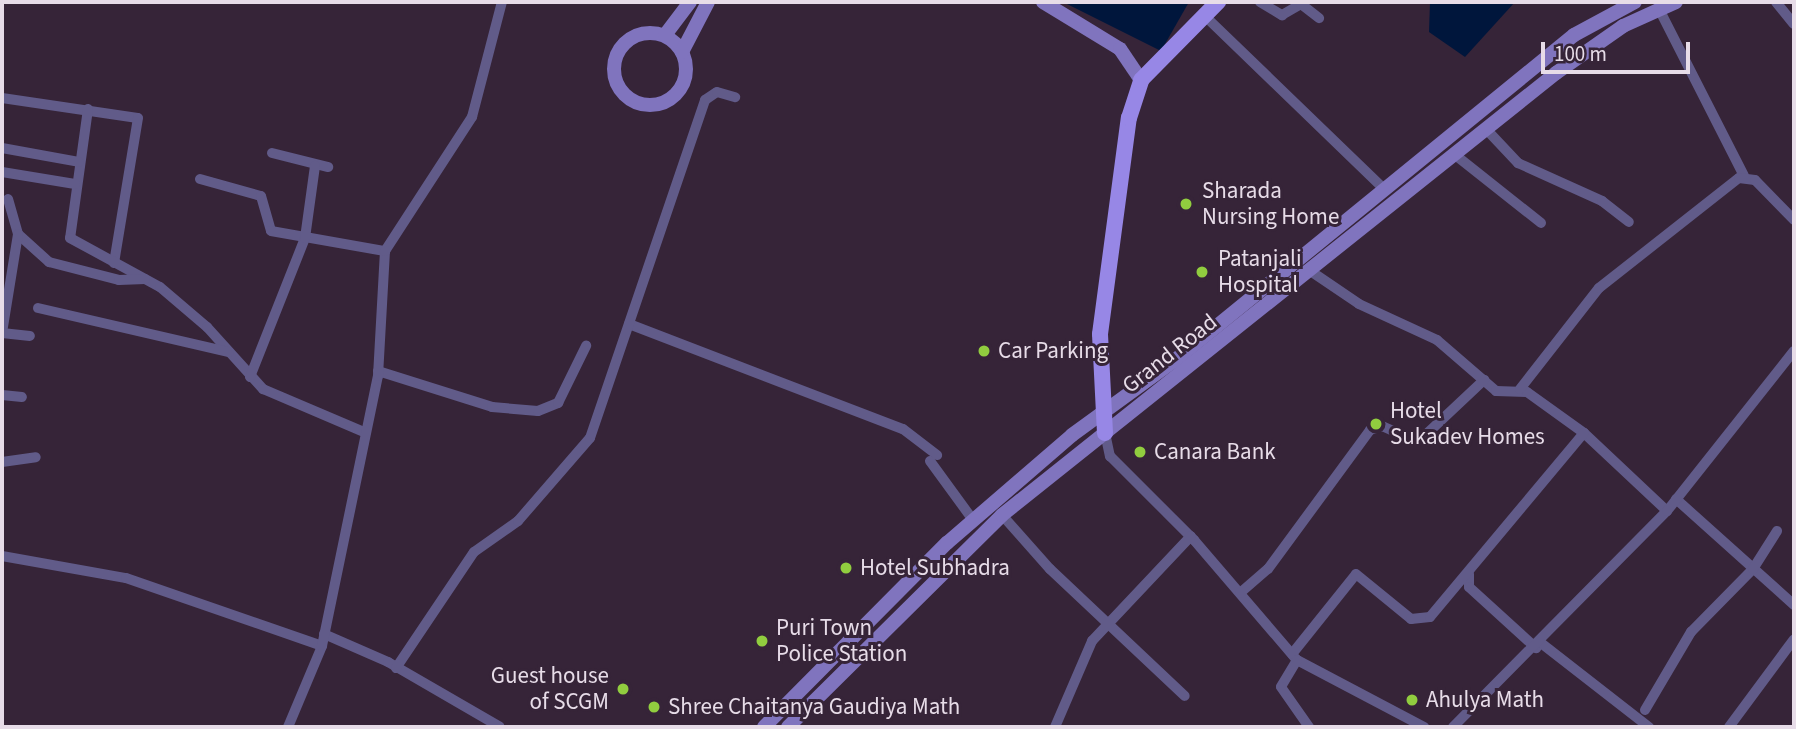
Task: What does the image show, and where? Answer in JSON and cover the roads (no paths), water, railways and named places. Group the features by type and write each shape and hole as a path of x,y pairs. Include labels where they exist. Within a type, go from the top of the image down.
{"main road":[{"path":"665,36 690,2"},
{"path":"682,52 708,2"},
{"path":"1043,2 1120,49 1141,80"},
{"path":"1105,433 1100,334 1107,250 1141,80 1208,19 1218,2"},
{"name":"Grand Road","path":"764,727 973,520 1105,410 1385,190 1574,35 1635,2"},
{"name":"Grand Road","path":"788,727 1002,515 1596,43 1676,2"},
{"path":"648,33 665,36 682,52 687,72 674,96 652,104 626,97 614,82 616,53 648,33"}],"street":[{"path":"288,727 322,646 363,432 378,371 385,251 472,117 502,2"},
{"path":"1260,2 1282,15 1301,4 1319,18"},
{"path":"1776,2 1794,24"},
{"path":"1659,9 1744,176 1794,220"},
{"path":"1208,19 1385,190"},
{"path":"396,668 474,552 518,521 590,438 705,100 717,92 735,97"},
{"path":"2,98 133,115 139,123 114,263"},
{"path":"88,109 75,184 70,238 145,279 229,352 250,377 276,397 363,432"},
{"path":"1486,129 1518,163 1602,201 1629,222"},
{"path":"2,148 79,162"},
{"path":"272,153 315,166 328,167"},
{"path":"1454,154 1541,223"},
{"path":"250,377 305,238 315,166"},
{"path":"2,172 75,184"},
{"path":"1309,270 1359,304 1437,340 1502,393 1520,389 1599,288 1744,176"},
{"path":"200,178 261,196 267,228 305,238 385,251"},
{"path":"8,199 18,234 49,262 119,281 145,279"},
{"path":"18,234 6,263 2,333 30,336"},
{"path":"38,308 229,352"},
{"path":"629,324 903,429 933,458 973,520"},
{"path":"378,371 492,407 538,411 558,403 586,346"},
{"path":"1453,727 1539,645 1667,511 1794,351"},
{"path":"1240,593 1268,569 1370,429 1382,426 1418,442 1484,380"},
{"path":"1520,389 1584,433 1667,511"},
{"path":"2,395 22,397"},
{"path":"1105,433 1110,456 1191,536 1295,657 1424,727"},
{"path":"1309,727 1281,687 1295,657 1356,574 1419,620 1430,617 1469,574 1584,433"},
{"path":"2,463 36,457"},
{"path":"1676,499 1794,605"},
{"path":"1002,515 1050,569 1185,696"},
{"path":"1645,710 1691,632 1753,569 1777,531"},
{"path":"1055,727 1073,672 1108,621 1191,536"},
{"path":"2,556 125,578 322,646"},
{"path":"1469,574 1469,587 1539,645 1649,727"},
{"path":"324,635 396,668 500,727"},
{"path":"1728,727 1794,639"}],"water":[{"path":"1063,2 1189,2 1161,51"},
{"path":"1430,2 1515,2 1465,57 1429,32"}],"place":[{"name":"Sharada Nursing Home","path":"1186,204"},
{"name":"Patanjali Hospital","path":"1202,272"},
{"name":"Car Parking","path":"984,351"},
{"name":"Hotel Sukadev Homes","path":"1376,424"},
{"name":"Canara Bank","path":"1140,452"},
{"name":"Hotel Subhadra","path":"846,568"},
{"name":"Puri Town Police Station","path":"762,641"},
{"name":"Guest house of SCGM","path":"623,689"},
{"name":"Ahulya Math","path":"1412,700"},
{"name":"Shree Chaitanya Gaudiya Math","path":"654,707"}]}
